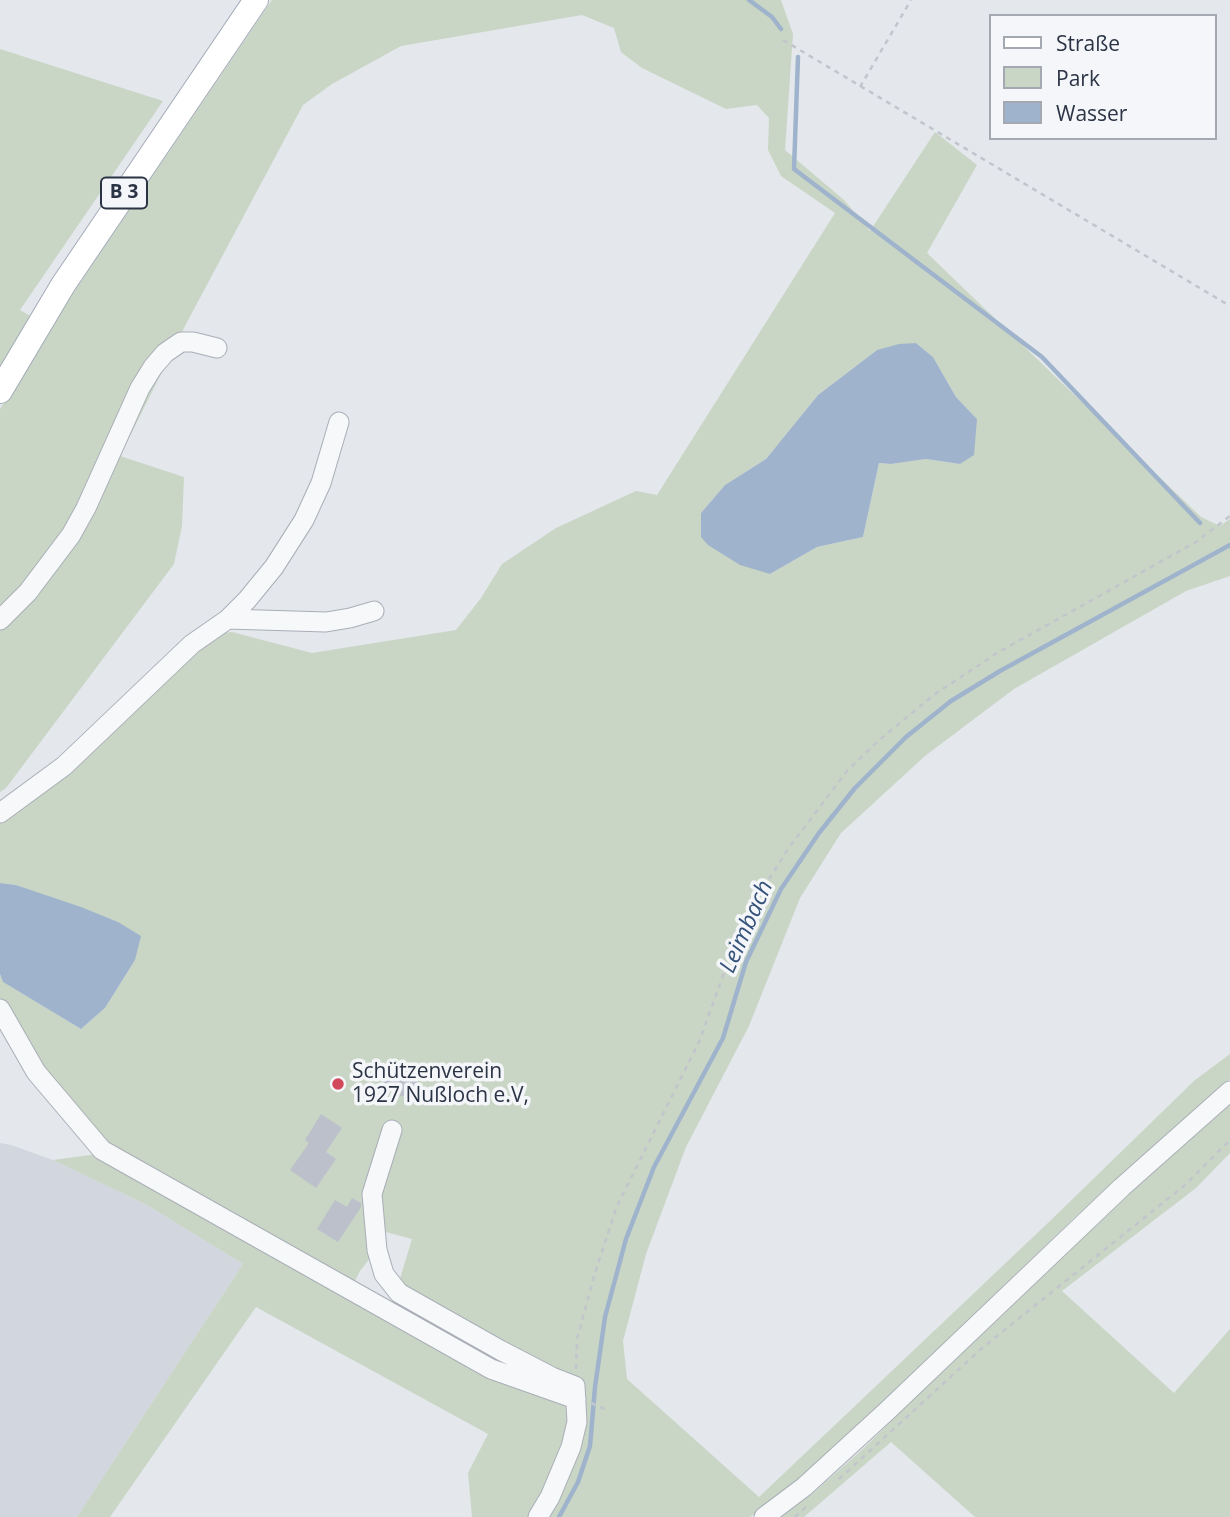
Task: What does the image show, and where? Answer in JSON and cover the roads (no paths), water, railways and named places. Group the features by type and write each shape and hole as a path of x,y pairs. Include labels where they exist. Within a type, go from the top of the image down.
{"main road":[{"name":"B 3","path":"0,391 63,285 256,0"}],"street":[{"path":"0,620 44,574 71,535 140,388 153,367 165,353 181,342 217,348"},
{"path":"0,813 64,766 192,644 228,619 247,600 274,567 304,520 321,483 339,422"},
{"path":"228,619 326,622 374,611"},
{"path":"0,1009 36,1072 102,1150 491,1369 580,1396"},
{"path":"764,1517 804,1487 1112,1196 1230,1091"},
{"path":"392,1130 372,1194 377,1250 384,1274 400,1293 552,1377 580,1396"},
{"path":"538,1517 571,1447 580,1396"}],"water":[{"path":"916,343 933,357 956,397 977,419 974,455 960,464 926,459 879,463 863,537 817,547 770,574 740,565 708,545 701,537 701,513 725,485 766,459 818,395 877,350"},
{"path":"0,883 16,885 81,907 118,922 141,936 135,960 105,1008 81,1029 3,982 0,974"}],"waterway":[{"path":"749,0 772,17 781,29"},
{"path":"798,57 794,169 1042,357 1200,523"},
{"name":"Leimbach","path":"559,1517 578,1482 590,1446 605,1317 626,1239 654,1167 723,1038 746,962 781,889 819,833 855,788 906,737 951,701 1000,671 1230,545"}],"place":[{"name":"Schützenverein 1927 Nußloch e.V,","path":"338,1084"}]}
